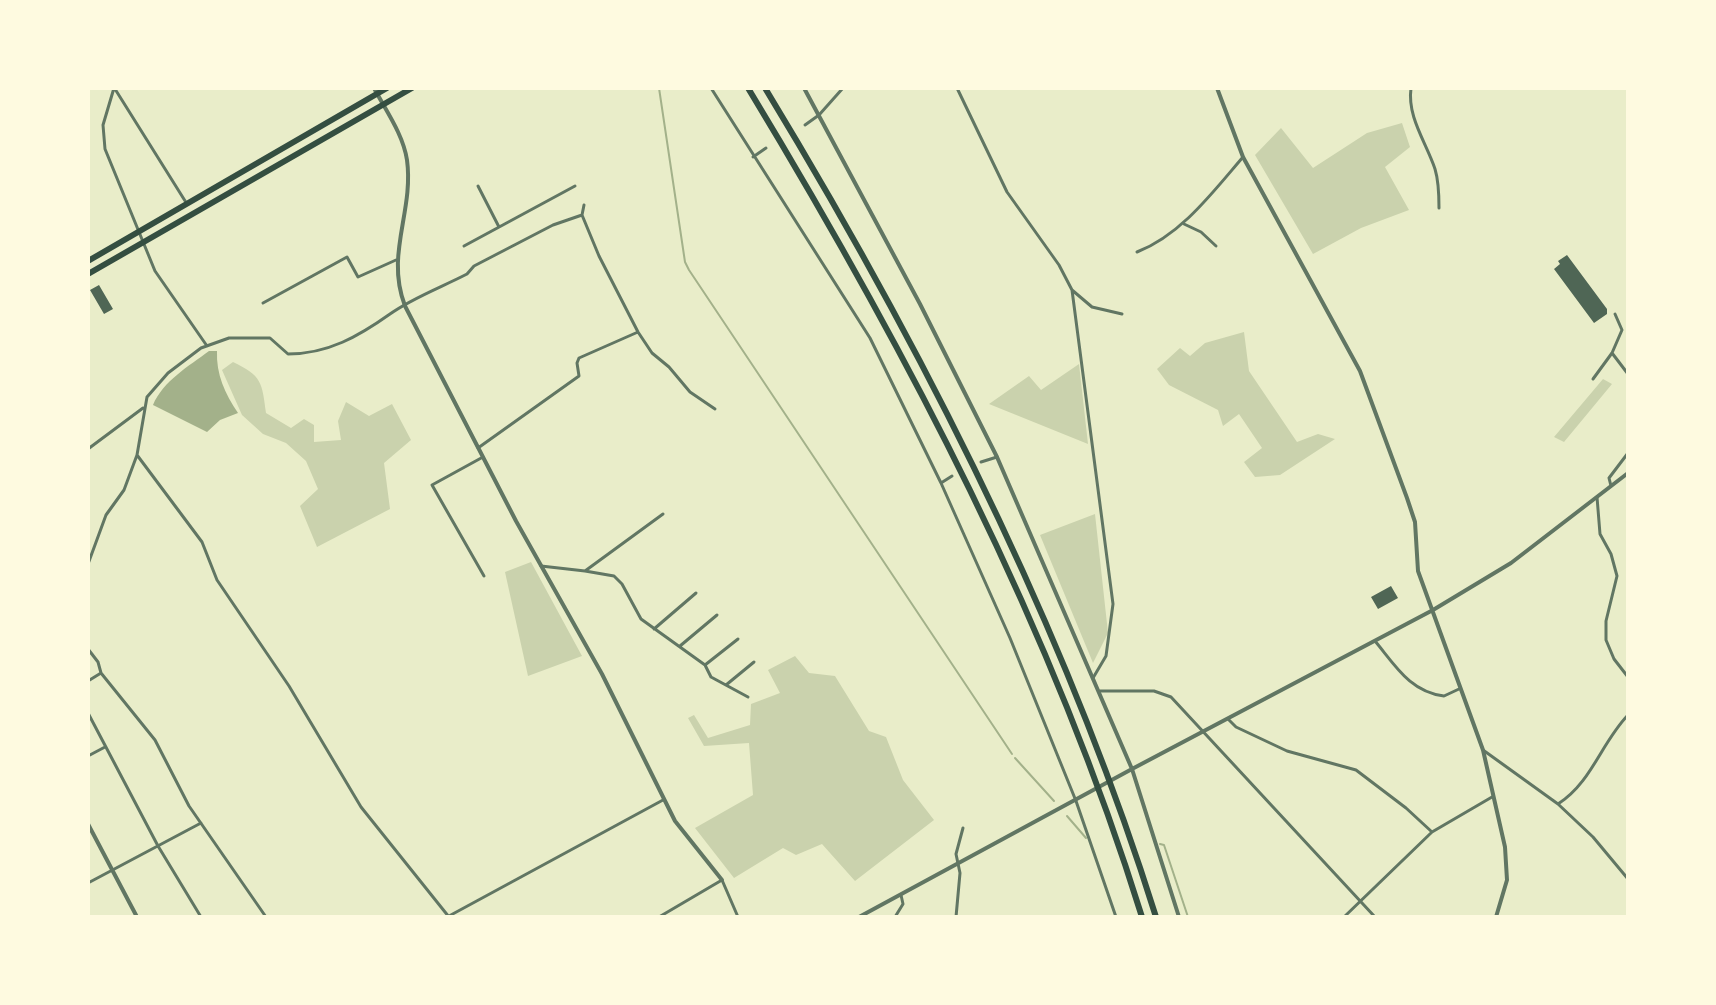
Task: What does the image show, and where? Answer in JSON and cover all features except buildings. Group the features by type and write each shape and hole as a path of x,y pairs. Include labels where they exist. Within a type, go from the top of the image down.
{"highway":[{"path":"88,261 375,91 387,88"},
{"path":"88,274 412,88"},
{"path":"748,88 903,359 1006,568 1095,780 1142,917"},
{"path":"765,88 916,353 966,452 1017,561 1106,774 1156,917"}],"street":[{"path":"114,88 187,204"},
{"path":"114,88 105,113 102,134 105,149 161,282 207,346"},
{"path":"711,88 870,338 941,483 1010,638 1076,801 1116,917"},
{"path":"804,88 920,304 997,457 1132,769 1179,917"},
{"path":"805,125 819,115 843,88"},
{"path":"957,88 1007,192 1059,265 1072,290 1113,604 1106,656 1092,679"},
{"path":"1217,88 1243,157 1360,371 1415,522 1418,571 1483,750 1494,796 1508,865 1505,895 1496,917"},
{"path":"1411,88 1410,108 1439,183 1439,208"},
{"path":"375,91 404,148 408,173 407,198 396,260 397,278 405,306 541,566 602,674 664,800 690,843 722,880 738,917"},
{"path":"753,157 766,148"},
{"path":"1137,252 1160,241 1182,223 1243,157"},
{"path":"478,186 499,227"},
{"path":"464,246 575,186"},
{"path":"584,205 582,215 607,274 638,332 652,353 669,367 690,392 715,409"},
{"path":"88,564 106,515 124,490 137,455 147,397 174,367 207,346 229,338 270,338 288,354 304,354 350,341 405,306 467,274 474,266 569,218 582,215"},
{"path":"1182,223 1201,232 1216,246"},
{"path":"263,303 347,257 358,277 396,260"},
{"path":"1072,290 1092,307 1122,314"},
{"path":"1593,379 1612,353 1622,330 1615,314"},
{"path":"478,448 579,376 579,358 638,332"},
{"path":"1612,353 1628,374"},
{"path":"88,449 145,406"},
{"path":"1611,486 1609,478 1628,453"},
{"path":"137,455 202,542 217,580 289,686 361,807 449,916 664,800"},
{"path":"483,457 432,485 484,576"},
{"path":"981,462 997,457"},
{"path":"859,917 1433,610 1511,563 1628,473"},
{"path":"941,483 952,476"},
{"path":"1597,497 1600,534 1611,554 1617,576 1606,621 1606,640 1614,659 1628,677"},
{"path":"585,571 663,514"},
{"path":"541,566 614,576 622,584 641,619 705,665 711,677 748,697"},
{"path":"654,629 696,593"},
{"path":"680,646 717,615"},
{"path":"705,665 738,639"},
{"path":"1375,641 1407,681 1421,690 1444,696 1459,688"},
{"path":"88,649 98,662 101,673 155,740 201,823 266,917"},
{"path":"726,685 754,662"},
{"path":"88,681 101,673"},
{"path":"1098,691 1154,691 1171,697 1375,917"},
{"path":"88,713 158,846 201,917"},
{"path":"1558,804 1577,789 1596,763 1611,734 1628,715"},
{"path":"1228,719 1244,731 1287,751 1356,770 1432,832"},
{"path":"88,756 105,747"},
{"path":"1483,750 1558,804 1593,837 1628,879"},
{"path":"1344,917 1432,832 1494,796"},
{"path":"88,883 201,823"},
{"path":"88,824 137,917"},
{"path":"956,917 960,873 957,842 963,828"},
{"path":"659,917 722,880"},
{"path":"895,917 903,904 900,895"}],"shaded area":[{"path":"1402,123 1410,147 1385,167 1409,210 1361,228 1313,254 1255,155 1281,128 1313,168 1367,133"},
{"path":"1244,332 1249,371 1297,442 1318,434 1335,439 1280,475 1255,477 1244,462 1262,448 1239,414 1223,426 1218,410 1169,385 1157,369 1180,348 1190,356 1205,343"},
{"path":"209,351 217,351 222,384 238,413 220,420 207,432 153,405 170,381"},
{"path":"233,362 259,381 266,413 291,428 304,419 314,425 314,442 341,440 338,421 346,402 369,416 392,404 411,440 384,463 390,509 317,547 300,506 318,489 306,461 286,443 263,434 242,415 222,370"},
{"path":"1079,364 1088,444 989,404 1029,376 1041,390"},
{"path":"1603,379 1612,384 1564,442 1554,437"},
{"path":"1095,514 1108,633 1093,663 1040,535"},
{"path":"531,562 582,656 528,676 505,572"},
{"path":"795,656 809,673 835,676 869,731 886,737 903,780 934,820 855,881 822,844 796,855 783,848 734,878 695,828 753,795 749,743 704,746 688,718 694,715 708,738 750,725 751,704 780,693 768,670"}],"waterway":[{"path":"659,88 685,262 689,270 1012,754"},
{"path":"1015,758 1054,801"},
{"path":"1067,816 1086,838"},
{"path":"1160,844 1164,845 1188,917"}]}
